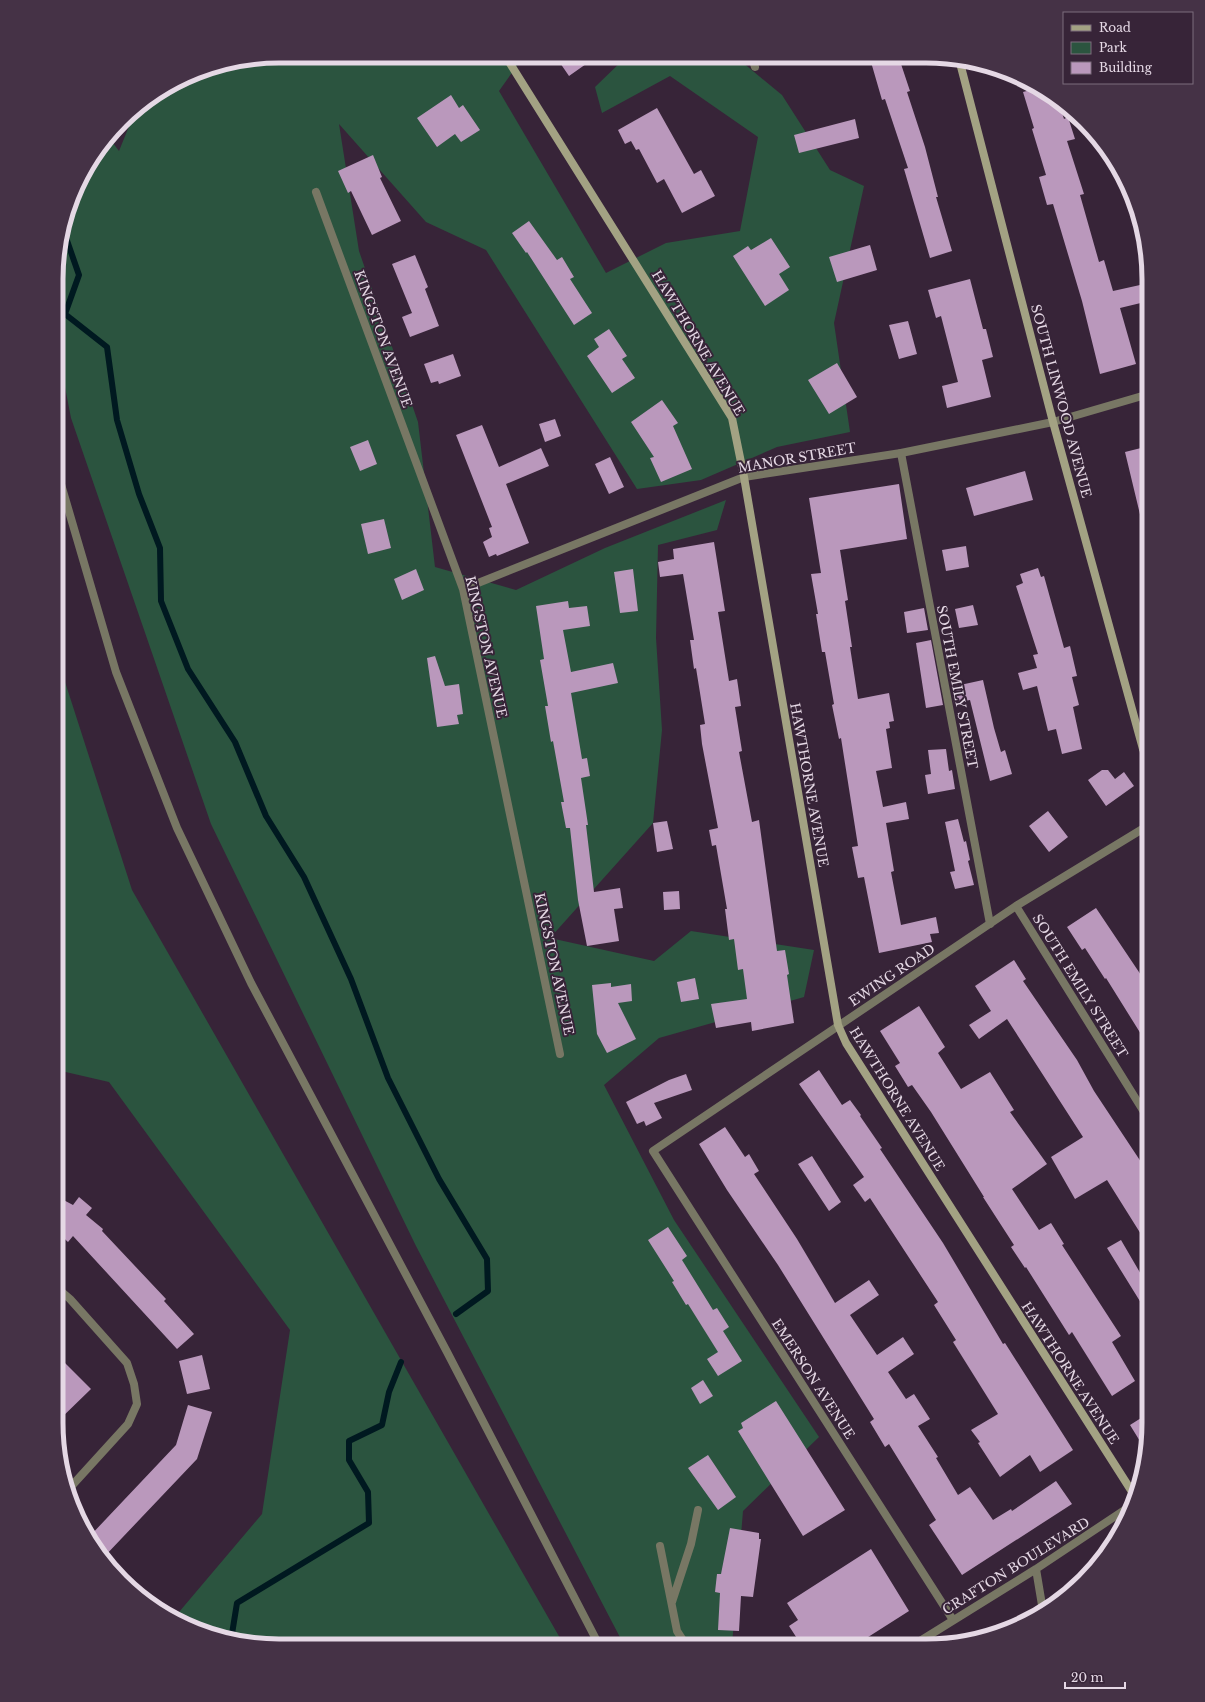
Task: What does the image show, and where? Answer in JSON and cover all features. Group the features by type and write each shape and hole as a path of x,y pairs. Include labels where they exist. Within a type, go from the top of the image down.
{"street":[{"name":"HAWTHORNE AVENUE","path":"510,63 732,418 744,477 838,1025 846,1043 1132,1491"},
{"path":"754,63 755,67"},
{"name":"SOUTH LINWOOD AVENUE","path":"961,66 1053,422 1142,735"},
{"name":"KINGSTON AVENUE","path":"316,192 463,589 560,1054"},
{"name":"MANOR STREET","path":"463,589 744,477 901,453 1053,422 1142,396"},
{"name":"SOUTH EMILY STREET","path":"901,453 990,924"},
{"path":"63,491 116,672 177,828 251,983 446,1350 596,1639"},
{"name":"EWING ROAD","path":"653,1151 1016,906 1142,829"},
{"name":"SOUTH EMILY STREET","path":"1016,906 1142,1109"},
{"name":"EMERSON AVENUE","path":"653,1151 953,1620"},
{"path":"63,1294 127,1363 134,1384 137,1404 128,1424 72,1486"},
{"path":"671,1603 691,1544 698,1510"},
{"name":"CRAFTON BOULEVARD","path":"923,1639 1036,1569 1124,1510"},
{"path":"660,1546 677,1631 682,1639"},
{"path":"1036,1569 1042,1605"}],"green space":[{"path":"265,63 519,63 499,91 606,273 666,243 740,231 758,137 670,76 602,113 595,87 620,63 743,63 782,95 830,170 864,186 834,323 850,432 777,447 701,480 637,489 486,250 426,222 339,124 359,251 418,422 435,567 516,590 605,548 726,500 717,530 658,545 656,638 662,730 653,823 550,938 654,961 691,931 814,950 804,997 659,1038 604,1085 674,1220 819,1437 743,1511 732,1639 621,1639 416,1246 211,824 71,418 63,377 63,265 70,223 79,196 99,159 112,142 119,151 131,122 147,108 183,85 223,70"},
{"path":"63,676 132,890 561,1639 265,1639 237,1635 209,1628 178,1614 262,1514 290,1330 109,1082 63,1071"}],"building":[{"path":"560,63 587,63 569,76"},
{"path":"871,63 901,63 910,91 907,92 925,147 938,197 936,197 952,251 930,258 904,169 908,168 885,99 882,100"},
{"path":"1031,90 1058,108 1062,111 1064,119 1068,117 1075,139 1067,141 1084,194 1080,195 1099,262 1104,260 1113,291 1142,285 1142,303 1120,308 1136,364 1100,374 1082,301 1053,204 1047,205 1039,177 1046,175 1032,129 1034,128 1023,92"},
{"path":"451,95 459,108 463,105 480,130 461,142 455,134 437,147 417,118"},
{"path":"657,108 694,174 701,170 715,196 682,213 664,179 657,183 639,149 636,150 631,141 625,144 618,130"},
{"path":"855,119 859,138 799,153 794,135"},
{"path":"373,155 382,177 380,178 401,221 372,235 351,191 348,193 338,171"},
{"path":"529,221 557,260 562,257 574,277 570,279 592,313 574,325 527,252 526,253 512,233"},
{"path":"771,238 790,267 779,274 789,290 765,306 733,256 748,246 751,250"},
{"path":"870,245 877,270 837,282 829,257"},
{"path":"415,255 428,287 425,289 439,326 410,337 402,317 412,313 392,264"},
{"path":"970,279 983,329 986,329 993,357 982,360 991,397 947,408 942,386 958,382 941,316 936,318 928,290"},
{"path":"908,321 917,354 899,359 889,325"},
{"path":"609,329 627,356 622,359 635,378 612,393 587,356 599,347 594,339"},
{"path":"453,354 461,376 439,384 438,381 431,383 424,364"},
{"path":"837,363 857,397 829,414 808,380"},
{"path":"662,400 678,423 673,426 692,469 661,482 650,458 654,457 631,422"},
{"path":"555,419 561,436 545,442 539,424"},
{"path":"482,425 499,467 541,448 549,466 506,484 529,543 497,556 496,554 489,557 483,542 492,537 489,528 492,527 456,435"},
{"path":"368,440 377,464 360,471 350,447"},
{"path":"1142,448 1142,523 1125,452"},
{"path":"610,457 624,487 609,494 595,464"},
{"path":"1025,471 1033,500 974,516 966,488"},
{"path":"899,484 907,539 840,550 848,600 845,601 858,699 889,693 894,721 889,722 890,728 886,729 892,768 876,771 883,807 906,802 909,819 886,823 894,871 891,872 901,925 936,917 939,933 930,934 932,942 879,953 864,877 858,878 852,847 858,846 841,738 839,739 832,705 834,704 825,652 822,652 816,614 818,614 811,574 821,573 809,498"},
{"path":"384,519 391,548 368,554 361,524"},
{"path":"714,542 725,611 718,612 729,681 737,679 741,706 735,707 742,751 739,752 752,822 759,820 777,951 785,950 794,1023 752,1031 751,1022 716,1028 711,1004 747,999 743,969 738,970 734,939 729,940 725,909 727,909 716,845 712,846 709,830 718,828 702,744 700,725 705,724 696,668 694,669 690,640 694,640 683,574 660,577 658,562 674,559 673,549"},
{"path":"966,546 969,567 946,571 942,550"},
{"path":"1038,568 1041,577 1044,576 1064,648 1070,646 1077,676 1072,677 1079,705 1073,707 1082,749 1062,754 1056,729 1048,731 1037,686 1023,690 1018,673 1037,668 1033,655 1038,654 1016,586 1023,583 1020,574"},
{"path":"416,569 424,590 402,600 394,579"},
{"path":"633,569 638,611 620,613 614,572"},
{"path":"568,601 569,608 587,606 590,626 563,630 571,672 613,663 618,683 571,693 582,759 587,758 590,776 581,778 588,825 586,825 594,892 620,888 623,908 614,909 619,941 587,946 578,900 570,828 566,828 561,802 564,802 545,706 548,706 540,660 544,659 536,606"},
{"path":"973,605 978,625 959,628 955,609"},
{"path":"924,608 928,630 907,633 904,612"},
{"path":"931,640 943,705 926,708 916,643"},
{"path":"435,656 445,686 459,684 463,714 457,715 459,724 437,727 427,658"},
{"path":"983,680 1001,752 1005,750 1012,774 990,781 970,700 954,703 951,687"},
{"path":"946,749 949,771 952,770 955,789 928,794 925,775 931,774 928,750"},
{"path":"1102,770 1108,770 1115,779 1124,772 1134,786 1106,806 1088,780"},
{"path":"1048,811 1068,837 1049,852 1029,826"},
{"path":"958,819 964,842 966,841 970,860 968,861 974,885 955,889 950,872 955,871 945,822"},
{"path":"667,821 673,849 657,852 653,823"},
{"path":"679,891 680,909 664,910 663,892"},
{"path":"1096,908 1142,977 1142,1036 1106,978 1105,979 1085,948 1082,950 1067,927"},
{"path":"1014,960 1026,979 1023,981 1077,1060 1094,1091 1142,1163 1142,1236 1107,1180 1075,1199 1051,1157 1083,1137 1007,1019 979,1039 969,1025 991,1011 975,986"},
{"path":"695,978 699,999 681,1002 677,982"},
{"path":"611,983 611,987 631,984 632,1001 618,1003 636,1039 607,1053 597,1034 592,985"},
{"path":"919,1006 945,1047 938,1053 961,1089 990,1072 1014,1110 1010,1112 1047,1164 1012,1189 1039,1230 1051,1223 1064,1244 1062,1245 1121,1336 1112,1342 1135,1381 1112,1396 1072,1332 1069,1335 1026,1267 1025,1268 1011,1247 1014,1245 931,1112 912,1085 908,1087 895,1066 900,1063 880,1031"},
{"path":"819,1070 842,1105 850,1100 861,1115 860,1116 882,1148 880,1149 943,1243 1003,1344 1005,1343 1073,1450 1040,1472 1030,1455 1000,1477 978,1443 980,1442 971,1430 998,1414 953,1342 956,1340 934,1305 938,1302 870,1198 865,1202 853,1185 864,1177 799,1084"},
{"path":"686,1074 692,1090 654,1103 662,1118 646,1126 644,1121 637,1124 626,1102 669,1080"},
{"path":"725,1127 745,1157 749,1154 759,1171 754,1174 797,1239 835,1303 869,1280 879,1295 850,1315 877,1355 903,1337 914,1354 888,1372 906,1399 914,1394 930,1419 918,1426 938,1457 936,1458 958,1495 970,1487 993,1520 1011,1509 1012,1511 1056,1481 1072,1504 962,1575 929,1525 936,1520 889,1444 885,1447 870,1422 874,1419 778,1265 727,1190 699,1144"},
{"path":"812,1156 841,1202 829,1211 798,1164"},
{"path":"79,1197 92,1208 86,1215 103,1229 102,1231 166,1299 164,1301 194,1334 177,1349 73,1236 68,1242 63,1237 63,1200 73,1205"},
{"path":"668,1227 687,1256 682,1260 713,1310 717,1308 729,1327 723,1331 742,1361 718,1376 707,1359 718,1352 688,1304 686,1305 672,1282 674,1281 648,1240"},
{"path":"1121,1240 1142,1276 1142,1305 1107,1248"},
{"path":"202,1355 210,1389 187,1394 179,1361"},
{"path":"65,1363 91,1389 63,1416 63,1365"},
{"path":"703,1380 713,1396 700,1404 691,1388"},
{"path":"776,1401 845,1510 803,1536 738,1431 743,1428 741,1423"},
{"path":"188,1405 212,1412 197,1459 107,1554 93,1533 176,1445"},
{"path":"1142,1417 1141,1443 1130,1425"},
{"path":"708,1455 736,1497 718,1510 688,1468"},
{"path":"730,1528 759,1533 759,1539 761,1539 753,1597 741,1596 739,1631 718,1630 720,1593 715,1592 717,1574 721,1574"},
{"path":"871,1549 909,1611 865,1639 797,1639 789,1626 798,1620 787,1603"}],"waterway":[{"path":"67,240 79,275 65,314 107,347 117,420 139,494 160,548 161,601 188,669 235,742 266,816 304,877 351,979 388,1078 439,1179 487,1259 488,1291 456,1314"},
{"path":"232,1634 237,1603 369,1523 368,1492 349,1460 349,1441 382,1425 389,1392 401,1362"}]}
